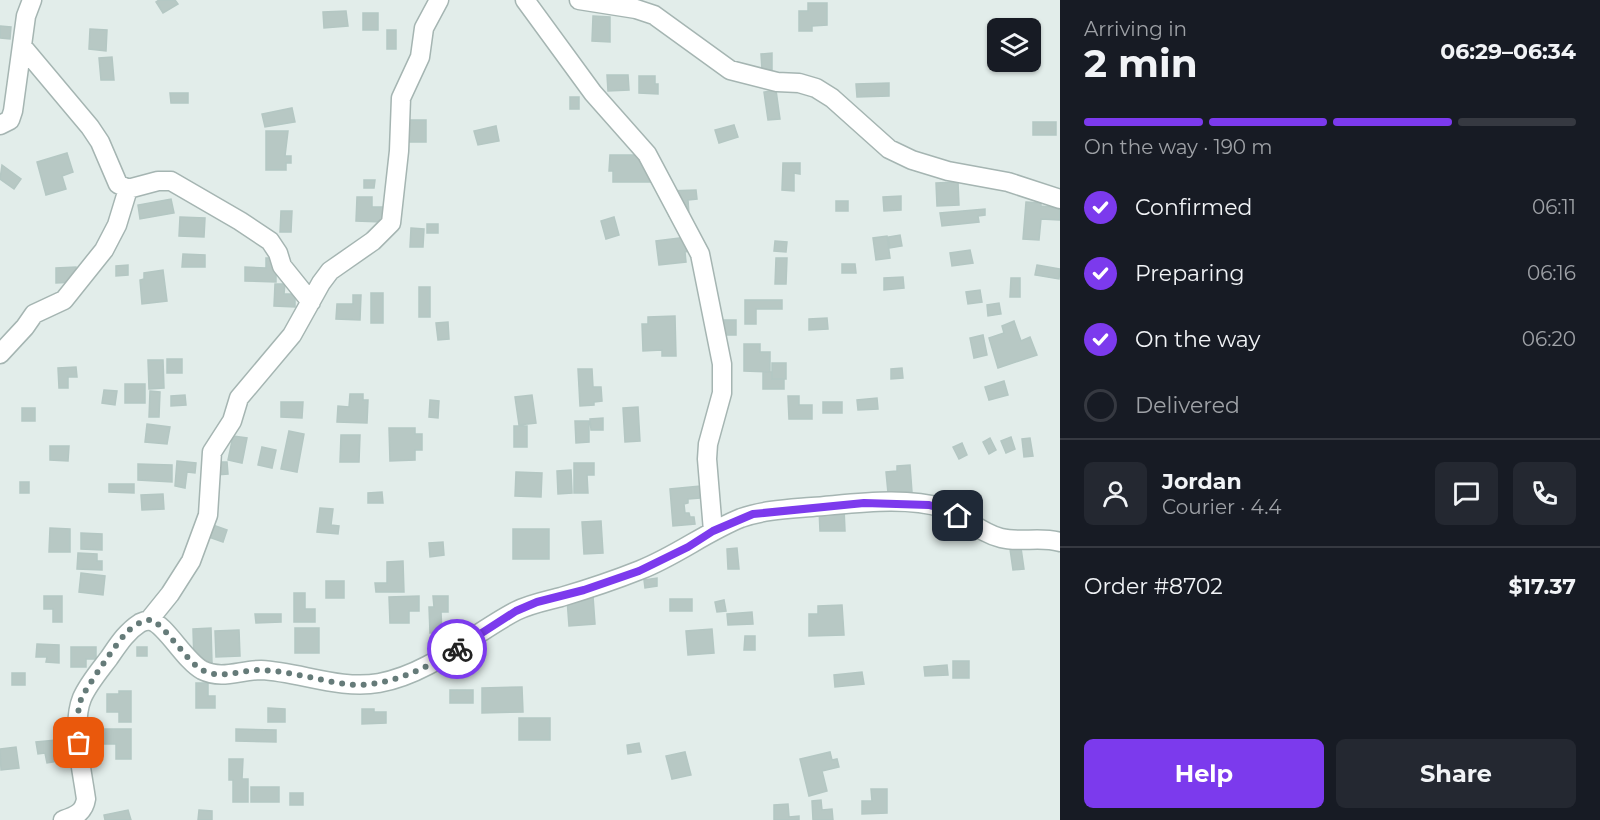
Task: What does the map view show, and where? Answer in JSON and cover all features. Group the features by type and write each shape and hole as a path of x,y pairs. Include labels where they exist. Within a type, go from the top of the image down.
{"street":[{"path":"0,125 10,120 13,111 26,16 32,0"},
{"path":"149,620 170,594 191,561 208,515 212,452 232,421 239,398 290,338 330,271 373,241 391,223 399,151 401,98 417,65 424,28 439,0"},
{"path":"525,0 593,93 647,154 700,254 722,364 722,393 708,444 707,459 713,531"},
{"path":"579,0 631,4 663,20 730,70 777,82 799,83 816,88 832,98 889,149 912,160 948,171 1008,182 1060,199"},
{"path":"22,46 90,127 100,142 118,184 128,189 158,181 171,181 249,226 270,241 282,266 311,302"},
{"path":"0,354 25,327 33,314 64,300 105,250 117,225 128,189"},
{"path":"63,820 76,816 84,808 86,799 78,719 82,698 127,633 143,621 149,620 158,624 188,660 201,670 214,675 256,670 348,684 380,683 403,676 447,656 516,611 537,602 584,590 639,571 688,547 713,531 740,519 771,512 864,503 929,505 947,510 997,538 1006,540 1050,539 1060,542"}],"building":[{"path":"175,0 178,4 163,13 156,2"},
{"path":"808,3 827,3 827,25 812,26 812,31 799,31 799,11 808,11"},
{"path":"346,11 348,26 324,28 323,12"},
{"path":"363,13 378,13 378,30 363,30"},
{"path":"593,16 610,17 610,42 592,41"},
{"path":"0,26 11,27 10,39 0,38"},
{"path":"90,29 107,30 106,51 89,49"},
{"path":"387,30 396,30 396,49 387,49"},
{"path":"772,53 772,70 762,70 761,54"},
{"path":"112,57 114,80 101,80 99,58"},
{"path":"607,75 628,75 629,90 608,91"},
{"path":"639,76 655,76 658,94 639,93"},
{"path":"889,83 889,96 857,97 856,84"},
{"path":"776,90 780,119 768,120 764,92"},
{"path":"170,93 188,93 188,103 171,103"},
{"path":"570,97 579,97 579,109 570,109"},
{"path":"292,108 295,122 265,127 262,114"},
{"path":"407,120 426,120 426,142 407,142"},
{"path":"1033,122 1056,122 1056,135 1033,135"},
{"path":"734,125 738,137 719,143 715,130"},
{"path":"496,126 499,141 478,145 474,131"},
{"path":"266,131 288,131 285,156 291,156 291,163 286,163 286,170 266,170"},
{"path":"67,153 73,172 62,176 66,189 46,195 37,162"},
{"path":"610,155 643,155 643,168 651,168 651,182 613,182 613,171 609,171"},
{"path":"783,163 800,163 800,174 794,173 794,191 782,190"},
{"path":"2,165 21,179 14,189 0,179"},
{"path":"364,180 375,180 374,188 364,188"},
{"path":"958,182 959,205 937,206 936,183"},
{"path":"696,190 697,199 688,200 689,215 669,216 668,191"},
{"path":"901,196 901,210 884,211 883,197"},
{"path":"357,197 372,197 372,207 383,207 382,222 356,221"},
{"path":"171,199 174,213 140,219 138,205"},
{"path":"836,201 848,201 848,211 836,211"},
{"path":"1026,202 1060,208 1060,220 1041,219 1039,240 1023,239"},
{"path":"985,209 985,215 978,216 979,222 942,226 940,213"},
{"path":"281,211 292,211 291,232 280,232"},
{"path":"180,217 205,218 204,237 179,236"},
{"path":"614,217 619,235 606,239 601,221"},
{"path":"427,224 438,224 438,233 427,233"},
{"path":"411,228 424,229 423,247 410,247"},
{"path":"900,235 902,246 890,248 888,237"},
{"path":"887,236 890,258 876,260 873,238"},
{"path":"687,237 689,251 685,252 686,262 659,265 656,241"},
{"path":"775,241 787,242 786,252 774,251"},
{"path":"970,250 973,263 952,266 950,253"},
{"path":"183,254 205,255 205,267 182,267"},
{"path":"266,258 276,258 276,282 245,281 245,267 266,268"},
{"path":"776,258 787,258 786,284 775,284"},
{"path":"842,264 855,264 856,273 842,273"},
{"path":"128,265 128,275 116,276 116,266"},
{"path":"1037,265 1060,269 1059,279 1035,275"},
{"path":"76,267 77,282 56,283 56,268"},
{"path":"163,270 167,301 142,304 140,280 144,279 144,273"},
{"path":"903,277 904,288 884,290 884,278"},
{"path":"1011,278 1020,278 1020,297 1010,297"},
{"path":"275,284 285,284 284,294 295,294 295,307 274,306"},
{"path":"419,287 430,287 430,317 419,317"},
{"path":"980,290 982,302 968,304 966,292"},
{"path":"371,293 383,293 383,323 371,323"},
{"path":"353,295 361,295 360,320 336,319 337,304 353,304"},
{"path":"745,300 782,300 782,309 756,309 756,324 745,324"},
{"path":"999,303 1001,314 988,316 987,305"},
{"path":"675,316 676,356 662,356 662,350 643,351 642,324 648,324 648,317"},
{"path":"827,318 828,329 809,330 809,319"},
{"path":"715,320 736,320 736,335 714,335"},
{"path":"1014,321 1021,341 1030,337 1037,355 998,368 989,338 1004,333 1002,326"},
{"path":"448,322 449,339 438,340 436,323"},
{"path":"983,335 987,355 974,358 970,338"},
{"path":"744,344 760,344 760,352 770,352 770,372 744,371"},
{"path":"167,359 182,359 182,373 167,373"},
{"path":"148,360 163,360 164,388 149,389"},
{"path":"772,363 786,363 786,379 772,379"},
{"path":"76,367 77,377 68,377 68,388 59,388 58,368"},
{"path":"902,368 903,378 891,379 891,369"},
{"path":"578,369 592,369 593,387 601,387 602,401 594,402 594,405 580,406"},
{"path":"763,372 772,372 772,379 784,379 784,389 763,389"},
{"path":"1004,381 1008,395 989,400 985,387"},
{"path":"125,384 145,384 145,403 125,403"},
{"path":"104,390 117,391 115,405 102,403"},
{"path":"150,391 160,392 159,417 149,417"},
{"path":"350,394 363,394 363,400 368,400 367,423 337,422 338,406 349,407"},
{"path":"185,395 186,405 171,406 171,396"},
{"path":"532,395 536,423 519,425 515,397"},
{"path":"788,396 799,396 799,405 812,405 812,419 789,419"},
{"path":"877,398 878,409 858,410 857,400"},
{"path":"430,400 439,401 438,418 429,417"},
{"path":"281,402 303,402 302,418 281,417"},
{"path":"823,402 842,402 842,413 823,413"},
{"path":"638,407 640,441 625,442 623,408"},
{"path":"22,408 35,408 35,421 22,421"},
{"path":"603,418 603,430 591,430 590,419"},
{"path":"575,421 589,421 589,442 576,443"},
{"path":"147,424 170,427 167,444 145,442"},
{"path":"514,426 527,426 527,447 514,447"},
{"path":"389,428 415,428 415,434 422,434 422,450 415,450 415,460 390,461"},
{"path":"289,431 304,434 297,472 281,469"},
{"path":"341,435 360,435 359,462 340,462"},
{"path":"233,436 247,438 242,463 228,460"},
{"path":"1011,437 1015,449 1006,453 1001,441"},
{"path":"990,438 996,450 989,454 983,442"},
{"path":"1030,438 1033,456 1024,457 1022,439"},
{"path":"962,443 967,455 959,459 953,447"},
{"path":"50,446 69,446 68,461 50,460"},
{"path":"262,447 276,450 272,468 258,465"},
{"path":"177,461 196,463 195,473 187,472 185,488 175,486"},
{"path":"216,462 227,462 228,474 216,475"},
{"path":"574,463 594,463 594,475 587,475 588,493 574,493"},
{"path":"138,464 172,465 172,482 138,480"},
{"path":"910,465 912,492 888,493 886,472 897,471 897,466"},
{"path":"571,470 572,493 558,494 557,471"},
{"path":"516,472 542,473 541,497 515,496"},
{"path":"20,482 29,482 29,493 20,493"},
{"path":"109,484 134,484 134,493 109,492"},
{"path":"700,486 700,498 688,499 688,503 684,504 685,513 694,517 695,524 673,526 670,489"},
{"path":"382,492 383,503 368,503 368,493"},
{"path":"163,494 164,509 142,510 141,495"},
{"path":"320,508 333,509 331,525 339,526 338,534 317,532"},
{"path":"844,508 845,531 820,531 819,509"},
{"path":"601,521 603,553 584,554 582,522"},
{"path":"210,524 227,530 223,542 206,536"},
{"path":"50,528 70,529 70,552 49,552"},
{"path":"513,529 549,529 549,559 513,559"},
{"path":"81,533 102,534 102,550 81,549"},
{"path":"443,542 444,555 430,557 429,543"},
{"path":"737,548 739,569 728,569 727,549"},
{"path":"1021,548 1024,569 1013,570 1010,549"},
{"path":"78,553 97,554 97,561 102,561 102,570 77,569"},
{"path":"403,561 404,592 376,592 375,583 387,583 387,562"},
{"path":"81,573 105,576 103,595 79,592"},
{"path":"657,578 657,586 645,588 644,580"},
{"path":"326,581 344,581 344,598 326,598"},
{"path":"294,593 305,593 305,609 315,609 315,622 294,622"},
{"path":"44,596 62,596 62,622 53,622 53,609 44,609"},
{"path":"419,596 419,611 409,611 409,623 390,623 389,597"},
{"path":"433,596 448,596 448,612 441,612 442,633 430,633 429,607 434,607"},
{"path":"593,596 595,624 569,626 567,599"},
{"path":"670,599 692,599 692,611 670,611"},
{"path":"724,600 726,611 717,612 715,602"},
{"path":"842,605 844,635 809,636 809,614 818,614 818,606"},
{"path":"752,612 753,624 728,625 727,614"},
{"path":"255,614 281,614 281,622 256,623"},
{"path":"211,628 212,663 194,664 193,629"},
{"path":"295,628 319,628 319,653 295,653"},
{"path":"712,629 714,653 688,655 686,631"},
{"path":"239,630 240,656 216,657 215,631"},
{"path":"745,636 755,636 755,650 744,650"},
{"path":"37,644 59,645 59,663 46,662 47,657 36,657"},
{"path":"71,647 96,647 96,659 86,659 86,667 71,667"},
{"path":"137,647 147,647 147,656 137,656"},
{"path":"473,649 473,666 459,667 458,650"},
{"path":"953,661 969,661 969,678 953,678"},
{"path":"947,665 948,675 925,676 924,667"},
{"path":"862,672 864,684 835,687 834,675"},
{"path":"12,673 25,673 25,685 12,685"},
{"path":"196,683 208,683 208,696 215,696 215,708 196,708"},
{"path":"522,687 523,712 482,713 482,688"},
{"path":"450,690 473,690 473,703 450,703"},
{"path":"119,691 131,691 131,722 119,722 119,712 107,712 107,694 119,694"},
{"path":"268,708 285,709 285,722 268,722"},
{"path":"362,709 386,712 386,723 362,724"},
{"path":"519,718 550,718 550,740 519,740"},
{"path":"103,729 131,729 131,759 116,759 116,744 103,744"},
{"path":"236,729 276,730 276,742 236,741"},
{"path":"56,740 59,761 47,763 45,753 38,754 36,742"},
{"path":"639,743 641,752 628,754 627,745"},
{"path":"16,747 19,768 1,770 0,749"},
{"path":"685,752 691,775 672,779 666,756"},
{"path":"830,752 832,760 837,759 839,767 822,771 827,791 809,796 800,759"},
{"path":"229,759 243,759 242,779 248,779 248,802 233,802 233,780 229,780"},
{"path":"251,787 279,787 279,802 251,802"},
{"path":"871,789 887,789 887,813 862,814 862,801 872,801"},
{"path":"290,793 303,793 303,805 290,805"},
{"path":"821,800 822,810 832,809 833,820 813,820 812,801"},
{"path":"788,804 789,817 799,816 799,820 774,820 774,805"},
{"path":"128,810 131,820 105,820 104,815"},
{"path":"199,810 212,811 212,820 198,820"}],"way so far":[{"path":"79,743 78,719 82,698 127,633 143,621 149,620 158,624 188,660 201,670 214,675 256,670 348,684 380,683 403,676 457,649"}],"route":[{"path":"457,649 516,611 537,602 584,590 639,571 688,547 713,531 753,514 864,503 906,503 929,505 958,516"}]}
